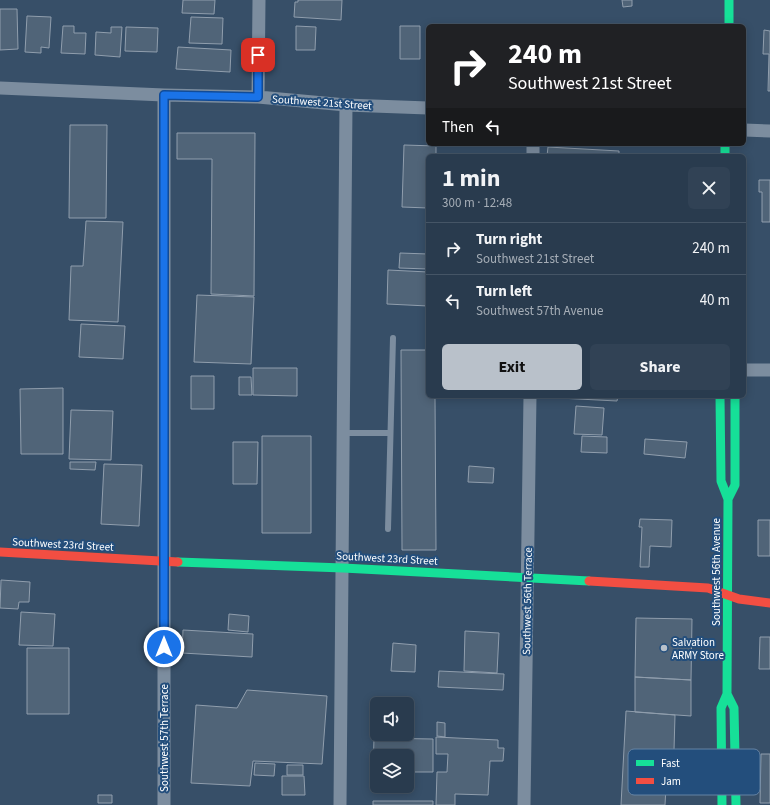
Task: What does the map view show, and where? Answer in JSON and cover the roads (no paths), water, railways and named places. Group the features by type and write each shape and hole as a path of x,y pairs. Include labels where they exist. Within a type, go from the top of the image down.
{"street":[{"path":"258,97 259,0"},
{"path":"729,0 729,24"},
{"name":"Southwest 21st Street","path":"0,88 164,95 258,97 346,104 426,108"},
{"name":"Southwest 57th Terrace","path":"164,95 164,805"},
{"path":"340,805 346,104"},
{"path":"746,130 770,131"},
{"path":"746,370 770,370"},
{"name":"Southwest 56th Terrace","path":"524,805 530,398"},
{"name":"Southwest 56th Avenue","path":"720,398 721,481 728,499 727,694 721,708 721,749"},
{"name":"Southwest 56th Avenue","path":"728,499 735,484 734,398"},
{"name":"Southwest 23rd Street","path":"0,552 164,562 343,568 708,588 727,597 754,603 770,603"},
{"name":"Southwest 56th Avenue","path":"727,694 734,708 735,749"},
{"name":"Southwest 56th Avenue","path":"722,795 722,805"},
{"name":"Southwest 56th Avenue","path":"736,795 736,805"}],"lane":[{"path":"388,529 393,338"},
{"path":"344,433 390,433"}],"place":[{"name":"Salvation ARMY Store","path":"664,648"}]}
